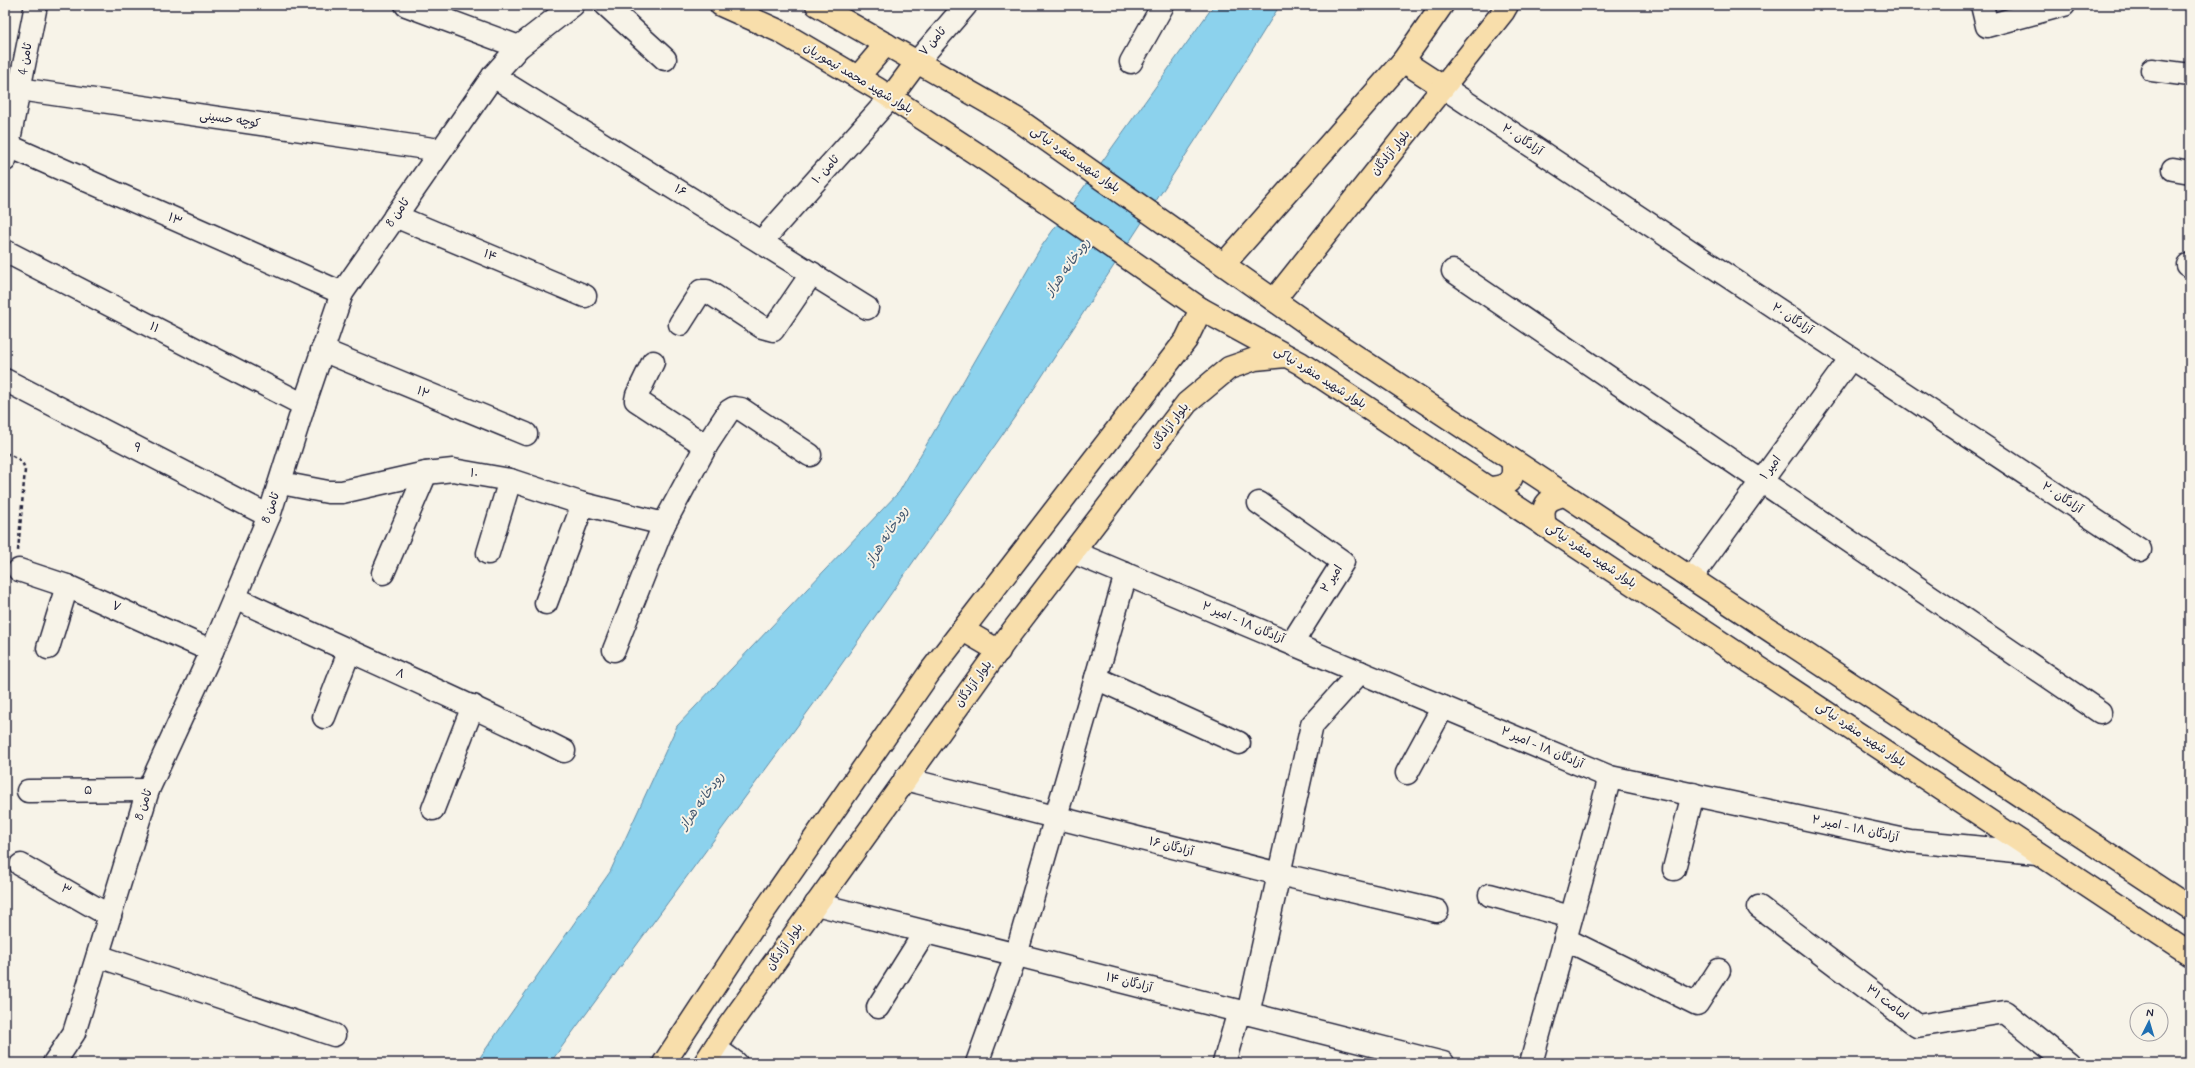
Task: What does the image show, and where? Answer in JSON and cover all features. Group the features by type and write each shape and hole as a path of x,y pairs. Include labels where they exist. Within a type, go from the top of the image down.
{"main road":[{"name":"بلوار شهید محمد تیموریان","path":"721,5 779,31 858,77 989,162"},
{"path":"817,5 917,62 891,97"},
{"path":"1224,264 1403,62 1442,5"},
{"name":"بلوار آزادگان","path":"1274,300 1503,12 1506,5"},
{"path":"858,77 886,44"},
{"name":"بلوار شهید منفرد نیاکی","path":"917,62 1017,120 1329,339 2190,908"},
{"path":"1403,62 1443,87"},
{"name":"بلوار شهید منفرد نیاکی","path":"989,162 1202,309 1286,356 1488,488 2190,954"},
{"path":"664,1063 763,914 925,679 1186,340 1202,309"},
{"name":"بلوار آزادگان","path":"710,1055 905,779 998,651 1188,403 1229,368 1255,359 1286,356"},
{"path":"1488,488 1500,487 1508,484 1512,477 1512,460"},
{"path":"1545,526 1544,508 1548,501 1554,497 1565,495"},
{"path":"963,630 998,651"}],"street":[{"name":"ثامن 4","path":"7,153 13,88 36,5"},
{"path":"406,5 519,47"},
{"name":"ثامن 8","path":"55,1063 74,1033 148,790 212,652 269,516 281,483 322,350 342,293 440,150 493,76 519,47 573,5"},
{"path":"606,5 664,59"},
{"name":"ثامن ۷","path":"917,62 966,5"},
{"path":"1131,62 1163,5"},
{"path":"1982,5 1987,26 2064,5"},
{"path":"2152,70 2190,75"},
{"name":"۱۶","path":"493,76 867,308"},
{"name":"آزادگان ۲۰","path":"1443,87 2140,550"},
{"name":"کوچه حسینی","path":"13,88 440,150"},
{"name":"ثامن ۱۰","path":"761,242 891,97"},
{"name":"۱۳","path":"7,153 342,293"},
{"name":"۱۴","path":"395,216 585,296"},
{"name":"۱۱","path":"5,251 304,405"},
{"path":"1453,271 2100,712"},
{"path":"680,324 701,291 707,291 762,327 773,330 812,274"},
{"name":"۱۲","path":"322,350 526,434"},
{"name":"امیر ۱","path":"1691,578 1851,358"},
{"path":"653,362 636,400 706,446"},
{"name":"۹","path":"5,380 269,516"},
{"path":"614,650 664,524 706,446 729,411 734,408 741,409 810,455"},
{"name":"۱۰","path":"281,483 328,492 342,492 426,473 453,470 510,480 583,504 664,524"},
{"path":"383,573 426,473"},
{"path":"488,553 510,480"},
{"name":"امیر ۲","path":"1259,503 1343,562 1292,643"},
{"path":"546,603 583,504"},
{"name":"آزادگان ۱۸ - امیر ۲","path":"1073,552 1610,777 1910,841 2037,853"},
{"name":"۷","path":"19,570 67,586 212,652"},
{"path":"977,1063 1016,955 1126,574"},
{"path":"48,648 67,586"},
{"name":"۸","path":"235,598 350,652 473,706 564,751"},
{"path":"324,717 350,652"},
{"path":"1224,1063 1243,1012 1279,874 1312,725 1360,672"},
{"path":"1096,678 1240,743"},
{"path":"433,809 473,706"},
{"path":"1407,773 1443,707"},
{"path":"1531,1063 1610,777"},
{"name":"آزادگان ۱۶","path":"905,779 1279,874 1437,911"},
{"name":"۵","path":"28,791 148,790"},
{"path":"1674,869 1693,794"},
{"name":"۳","path":"21,865 110,916"},
{"path":"1490,895 1571,917"},
{"name":"آزادگان ۱۴","path":"816,904 1443,1063"},
{"name":"امامت ۳۱","path":"1759,907 1917,1026 2004,1012 2068,1063"},
{"path":"878,1007 925,932"},
{"path":"1565,939 1697,1004 1719,970"},
{"path":"98,956 334,1035"},
{"path":"710,1055 736,1063"}],"path":[{"path":"5,453 18,458 24,463 25,470 17,564 19,570"}],"water":[{"name":"رودخانه هراز","path":"1214,5 1280,5 1215,110 1026,401 815,702 550,1063 476,1063 610,872 677,726 899,492 1041,247"}]}
